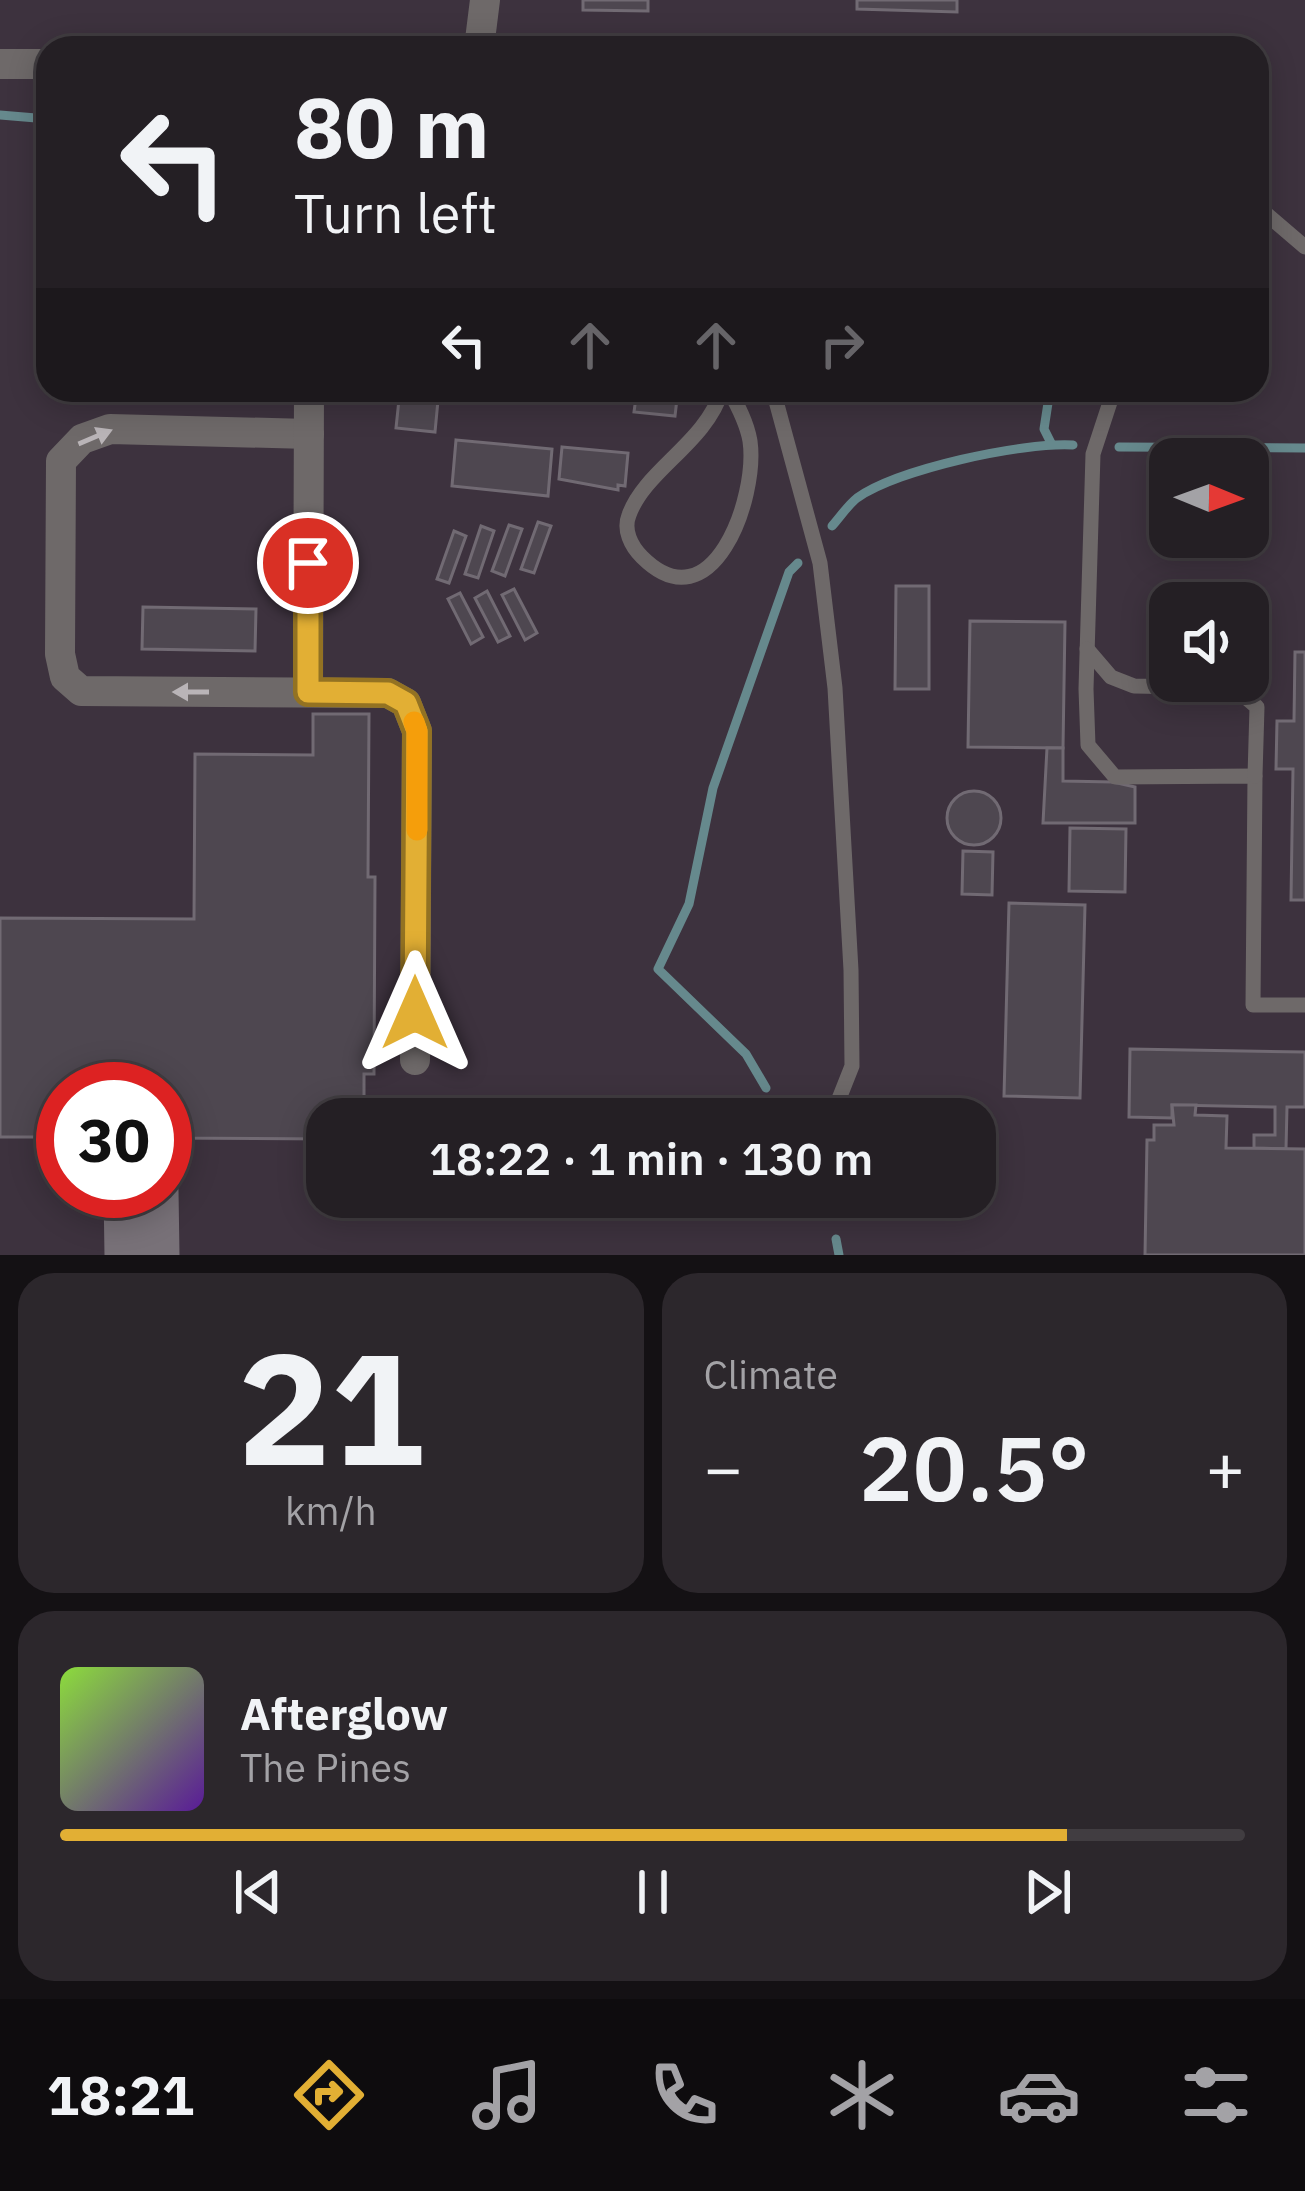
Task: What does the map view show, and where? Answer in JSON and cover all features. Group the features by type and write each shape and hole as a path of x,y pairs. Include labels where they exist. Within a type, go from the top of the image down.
{"street":[{"path":"480,36 485,0"},
{"path":"0,64 36,64"},
{"path":"308,692 309,402"},
{"path":"309,434 110,429 82,439 62,461 59,622 65,677 81,691 388,693 406,703 417,731 415,1060"}],"lane":[{"path":"1269,216 1305,247"},
{"path":"719,402 627,518 635,550 654,569 676,578 695,576 717,559 735,531 748,492 750,443 735,402"},
{"path":"775,402 820,562 835,688 851,970 852,1066 839,1098"},
{"path":"1110,402 1093,454 1088,745 1114,777 1255,776"},
{"path":"1087,649 1111,676 1134,686 1235,688 1257,707 1253,1005 1305,1005"}],"shaded area":[{"path":"0,0 1305,0 1305,1255 0,1255"}],"building":[{"path":"583,0 648,0 648,11 583,10"},
{"path":"857,0 957,0 957,12 857,9"},
{"path":"399,402 438,402 435,432 396,428"},
{"path":"635,402 677,402 675,416 634,412"},
{"path":"456,440 552,449 548,496 452,486"},
{"path":"562,447 628,453 625,486 618,485 618,490 559,479"},
{"path":"538,522 551,526 534,573 521,569"},
{"path":"509,525 522,529 505,576 492,571"},
{"path":"481,526 494,531 478,578 465,574"},
{"path":"454,531 466,536 449,583 437,579"},
{"path":"896,586 929,586 929,689 895,689"},
{"path":"514,589 537,633 525,640 502,595"},
{"path":"487,591 510,636 498,642 475,598"},
{"path":"460,593 483,637 471,644 448,599"},
{"path":"143,607 256,609 255,651 142,649"},
{"path":"970,621 1065,622 1063,748 968,747"},
{"path":"1295,652 1305,652 1305,900 1291,900 1293,769 1276,769 1277,721 1294,721"},
{"path":"313,714 369,714 368,877 375,877 374,1074 364,1074 364,1098 306,1098 306,1139 192,1138 192,1062 36,1062 36,1137 0,1137 0,918 194,919 195,754 313,755"},
{"path":"1047,748 1063,748 1063,781 1135,787 1135,823 1043,823"},
{"path":"974,791 993,799 1001,818 993,837 974,845 955,837 947,818 955,799"},
{"path":"1070,828 1126,829 1125,892 1069,891"},
{"path":"963,851 993,852 992,895 962,894"},
{"path":"1009,903 1085,905 1080,1098 1004,1096"},
{"path":"1130,1049 1305,1052 1305,1107 1287,1107 1286,1149 1254,1148 1254,1135 1275,1135 1275,1107 1172,1105 1172,1118 1129,1117"},
{"path":"1172,1105 1196,1105 1195,1115 1227,1116 1226,1148 1305,1149 1305,1255 1145,1255 1147,1140 1154,1140 1154,1125 1174,1125"}],"waterway":[{"path":"0,115 36,118"},
{"path":"1048,402 1044,429 1051,443"},
{"path":"832,526 857,498 901,477 993,453 1073,445"},
{"path":"1119,447 1305,448"},
{"path":"766,1088 746,1054 658,969 689,904 713,788 789,572 798,563"},
{"path":"836,1239 839,1255"}],"taxiway":[{"path":"141,1218 142,1255"}],"slow traffic":[{"path":"414,722 417,830"}],"route":[{"path":"308,563 308,692 388,693 406,703 417,731 415,1013"}]}
